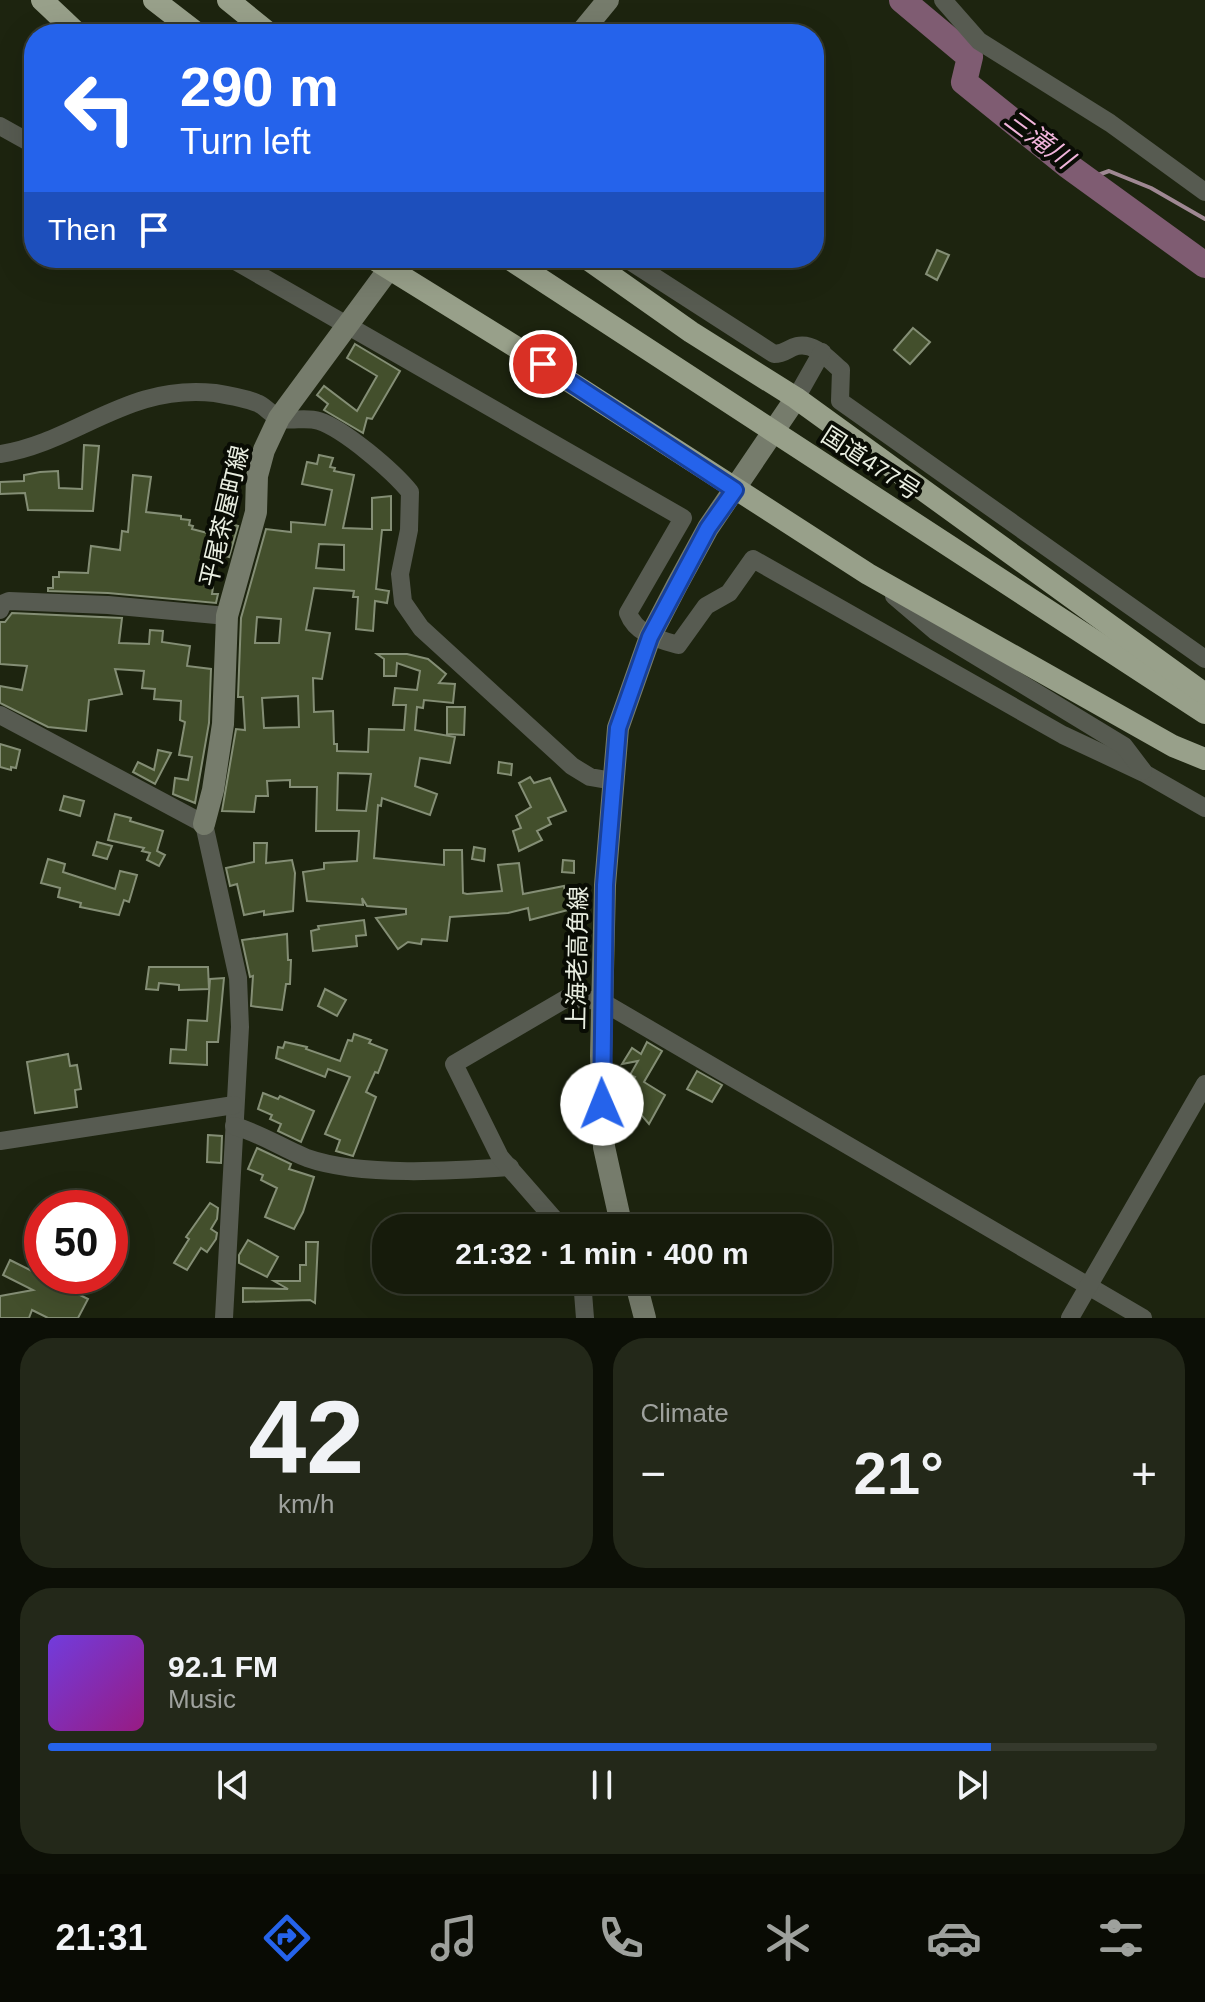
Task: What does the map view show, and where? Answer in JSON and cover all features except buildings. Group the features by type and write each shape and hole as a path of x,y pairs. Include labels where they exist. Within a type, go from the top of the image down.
{"highway":[{"path":"42,0 67,24"},
{"path":"154,0 185,24"},
{"path":"228,0 258,24"},
{"path":"394,268 868,574 1173,746 1205,759"},
{"name":"国道477号","path":"523,268 1205,713"},
{"path":"600,268 691,332 796,398 1205,694"}],"main road":[{"path":"588,24 608,0"},
{"name":"平尾茶屋町線","path":"204,824 213,790 223,724 227,616 256,512 257,476 264,450 279,418 346,325 381,268"},
{"name":"上海老高角線","path":"619,1214 604,1147 601,1001 605,885 618,728 650,637 708,528 796,398"},
{"path":"639,1294 645,1318"}],"street":[{"path":"943,0 979,41 1110,123 1205,192"},
{"path":"0,126 24,139"},
{"path":"247,268 683,518 628,613 632,623 650,637 678,645 706,606 729,593 753,559 1063,735 1144,773 1205,808"},
{"path":"641,268 774,354 783,354 795,346 808,346 822,352 841,370 840,401 1205,659"},
{"path":"796,398 822,352"},
{"path":"0,454 24,450 122,405 177,392 215,393 258,403 279,418 319,421 395,474 410,492 409,530 400,574 403,602 421,628 572,766 590,777 613,781"},
{"path":"868,574 935,631 1124,746 1144,773"},
{"path":"0,610 2,604 23,602 108,605 227,616"},
{"path":"0,715 204,824 238,978 240,1027 224,1318"},
{"path":"550,1214 500,1157 454,1064 567,998 601,1001 1143,1318"},
{"path":"1070,1318 1205,1084"},
{"path":"0,1141 234,1105"},
{"path":"234,1126 252,1131 309,1158 363,1169 449,1171 510,1167"},
{"path":"583,1294 585,1318"}],"waterway":[{"name":"三滝川","path":"902,0 970,57 964,82 1067,165 1205,265"},
{"path":"1087,179 1109,171 1151,188 1205,219"}],"route":[{"path":"543,364 735,490 708,528 650,637 618,728 605,885 601,1001 602,1104"}]}
